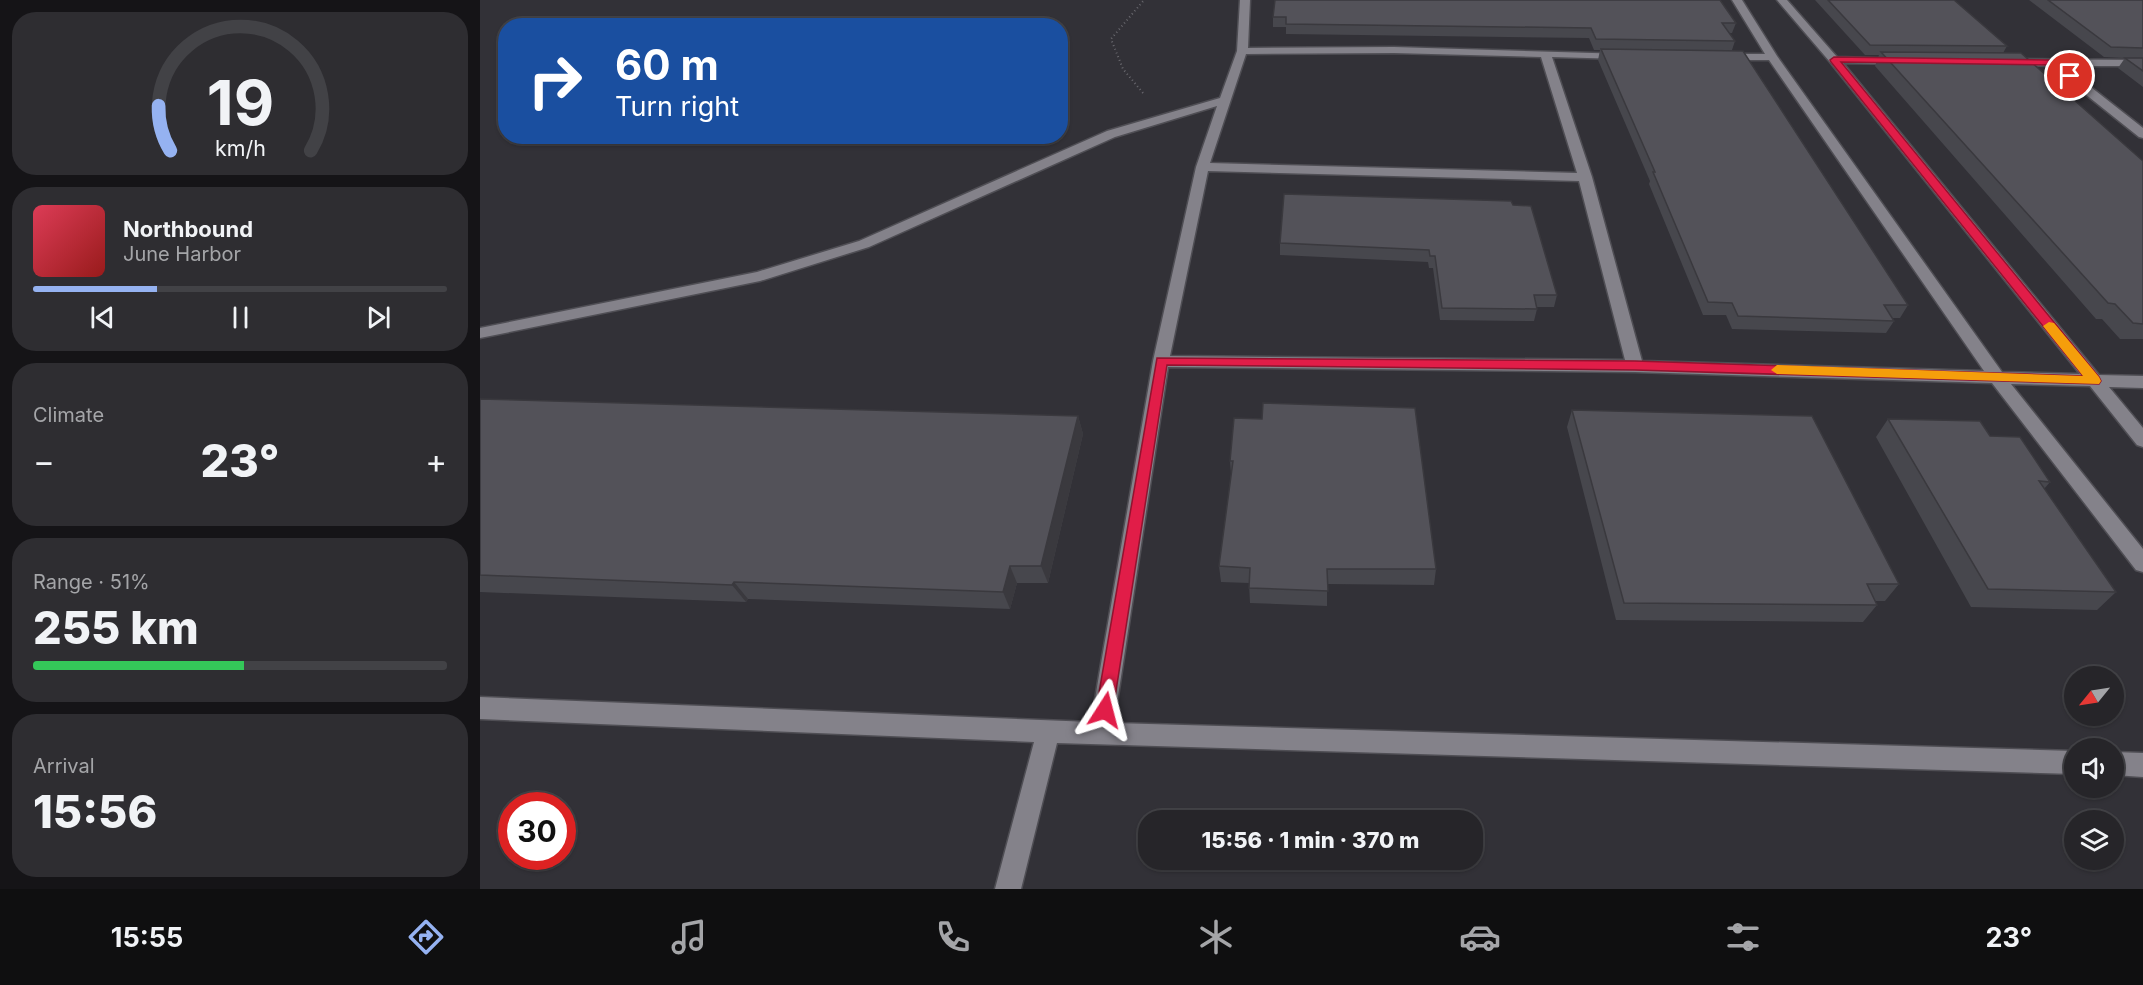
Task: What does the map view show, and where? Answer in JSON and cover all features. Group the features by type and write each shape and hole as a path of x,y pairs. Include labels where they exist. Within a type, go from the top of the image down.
{"street":[{"path":"1101,734 1161,361 1202,167 1242,51 1245,0"},
{"path":"1737,0 1772,57 1996,376 2143,564"},
{"path":"1782,0 1834,60 2143,440"},
{"path":"1242,51 1394,50 1629,56"},
{"path":"1546,55 1585,177 1635,366"},
{"path":"1713,56 1772,57"},
{"path":"1834,60 1914,61"},
{"path":"1995,62 2143,63"},
{"path":"2052,62 2143,134"},
{"path":"480,333 760,276 864,244 1111,134 1225,100"},
{"path":"1202,167 1585,177"},
{"path":"1161,361 1635,366 2143,382"},
{"path":"480,708 1101,734 2064,763"},
{"path":"1008,889 1048,732"},
{"path":"2124,764 2143,765"}],"path":[{"path":"1144,0 1111,39 1123,69 1166,118"}],"building":[{"path":"1275,0 1720,0 1736,23 1722,23 1735,41 1596,39 1591,28 1286,24 1286,17 1273,17"},
{"path":"1828,0 1954,0 2007,46 1870,45"},
{"path":"2048,0 2143,0 2143,48 2111,47"},
{"path":"1601,49 1743,51 1908,305 1884,305 1894,321 1738,316 1732,303 1708,302 1653,172 1655,172"},
{"path":"1881,52 2021,53 2143,161 2143,324 2133,323 2115,304 2108,303"},
{"path":"2125,58 2143,58 2143,71"},
{"path":"1284,194 1511,201 1513,205 1531,206 1557,295 1534,295 1537,309 1442,308 1435,256 1430,256 1429,250 1280,243"},
{"path":"480,399 1078,416 1041,566 1010,566 1003,592 734,582 732,585 480,575"},
{"path":"1263,403 1415,408 1436,569 1327,569 1328,591 1249,588 1250,568 1219,566 1233,461 1230,461 1234,418 1262,419"},
{"path":"1572,410 1812,416 1899,584 1867,584 1877,605 1624,603"},
{"path":"1888,419 1980,421 1990,436 2020,437 2050,482 2039,481 2116,592 1988,589"}],"slow traffic":[{"path":"1777,370 2094,381 2049,326"}],"route":[{"path":"1105,710 1161,361 1635,366 2094,381 1834,60 2052,62 2070,76"}]}
